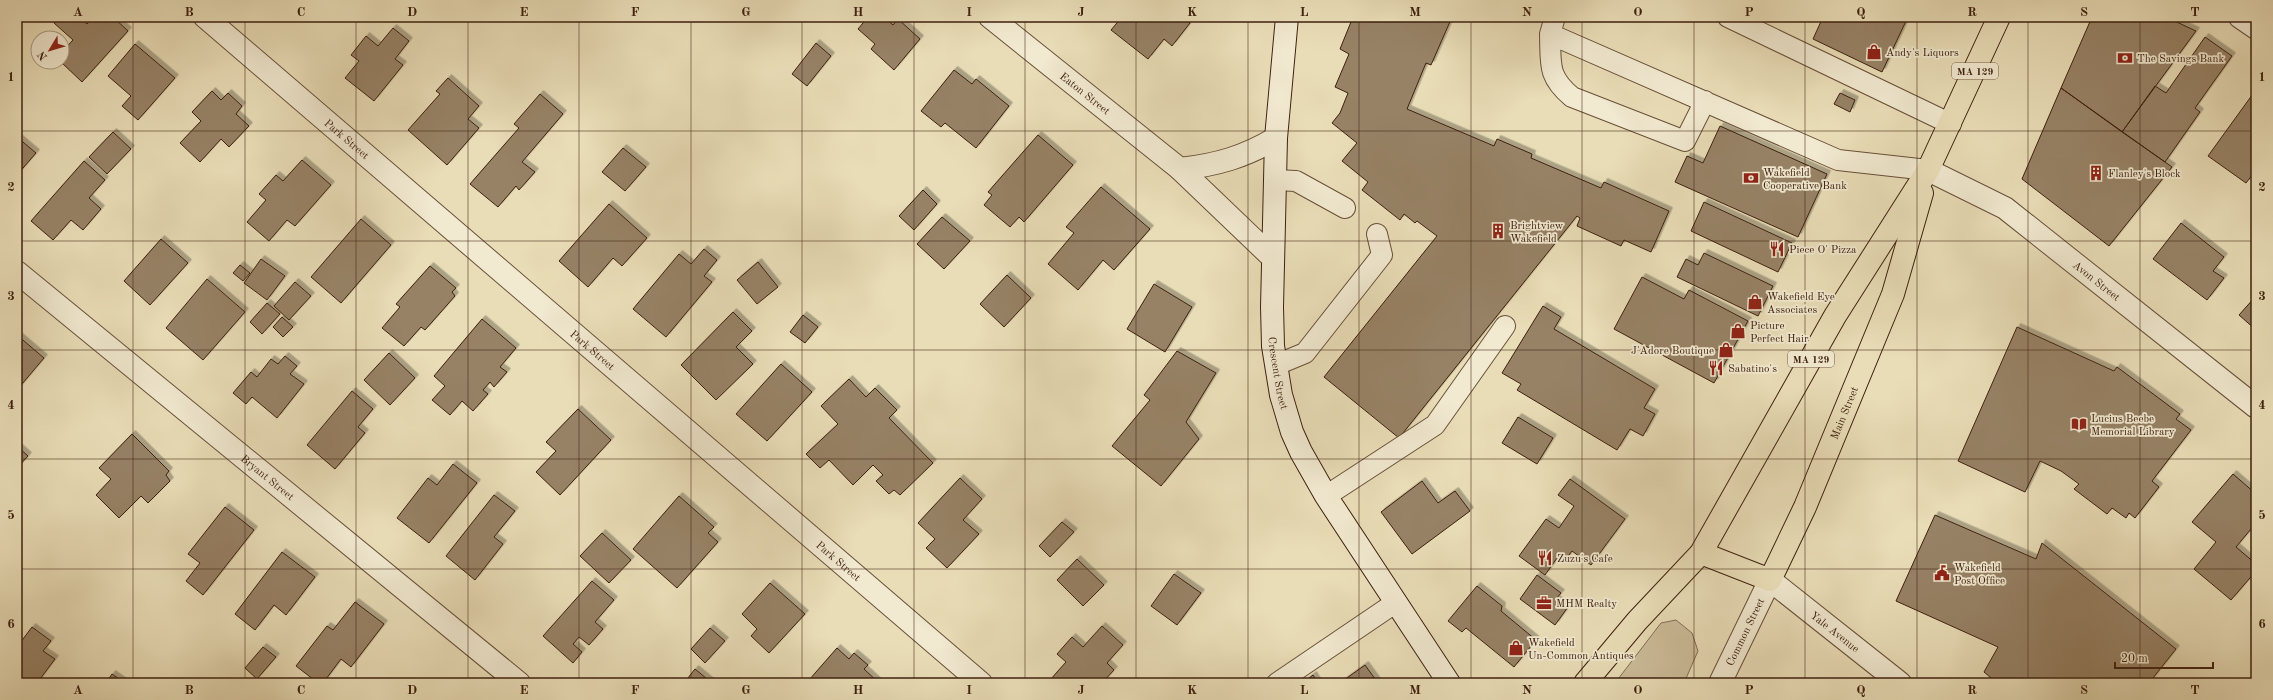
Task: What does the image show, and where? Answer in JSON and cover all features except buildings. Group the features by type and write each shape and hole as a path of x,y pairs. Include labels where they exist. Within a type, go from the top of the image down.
{"main road":[{"name":"Main Street","path":"1585,683 1638,621 1701,553 1835,316 1928,170 1951,124 1999,17"},
{"name":"Main Street","path":"1770,580 1805,507 1893,294 1928,170"},
{"path":"1701,553 1770,580"}],"street":[{"name":"Park Street","path":"205,17 981,683"},
{"name":"Eaton Street","path":"990,17 1180,170 1273,258"},
{"name":"Crescent Street","path":"1287,17 1276,138 1273,258 1272,329 1281,395 1292,432 1301,452 1326,496 1449,683"},
{"path":"2240,17 2256,28"},
{"path":"1180,170 1231,160 1255,151 1276,138"},
{"name":"Avon Street","path":"1928,170 2004,208 2256,407"},
{"name":"Bryant Street","path":"17,272 519,683"},
{"name":"Common Street","path":"1720,683 1770,580"},
{"name":"Yale Avenue","path":"1770,580 1900,683"}],"lane":[{"path":"1728,17 1951,124"},
{"path":"1705,101 1685,141 1572,97 1558,86 1551,68 1553,25 1705,101 1838,160 1928,170"},
{"path":"1275,180 1296,181 1345,208"},
{"path":"1276,365 1305,353 1382,255 1377,234"},
{"path":"1326,496 1435,425 1505,326"},
{"path":"1277,683 1395,603"}],"shaded area":[{"path":"1676,620 1692,633 1698,651 1684,683 1615,683 1661,623"}],"place":[{"name":"Andy's Liquors","path":"1874,52"},
{"name":"The Savings Bank","path":"2125,58"},
{"name":"Flanley's Block","path":"2096,173"},
{"name":"Wakefield Cooperative Bank","path":"1751,178"},
{"name":"Brightview Wakefield","path":"1498,231"},
{"name":"Piece O' Pizza","path":"1777,249"},
{"name":"Wakefield Eye Associates","path":"1755,302"},
{"name":"Picture Perfect Hair","path":"1738,331"},
{"name":"J'Adore Boutique","path":"1726,350"},
{"name":"Sabatino's","path":"1716,368"},
{"name":"Lucius Beebe Memorial Library","path":"2079,424"},
{"name":"Zuzu's Cafe","path":"1545,558"},
{"name":"Wakefield Post Office","path":"1942,573"},
{"name":"MHM Realty","path":"1544,603"},
{"name":"Wakefield Un-Common Antiques","path":"1516,648"}]}
